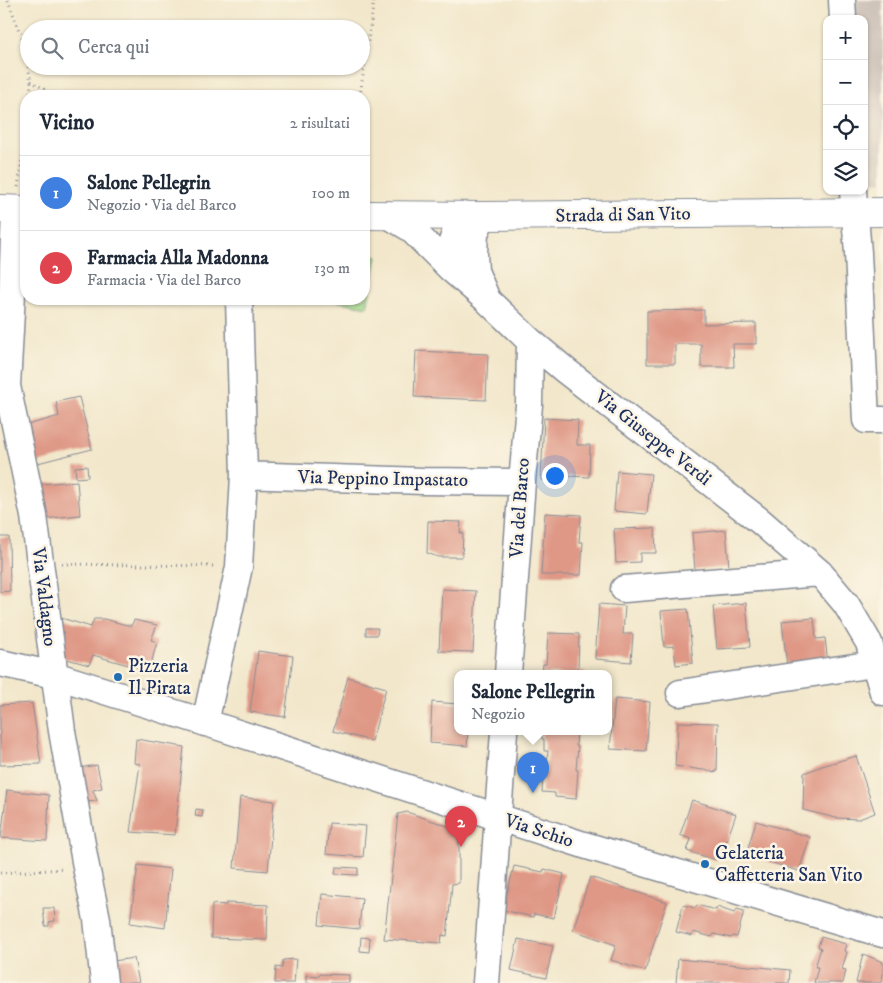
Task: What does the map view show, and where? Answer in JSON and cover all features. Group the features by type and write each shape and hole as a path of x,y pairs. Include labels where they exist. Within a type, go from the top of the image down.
{"main road":[{"name":"Strada di San Vito","path":"376,215 472,216 854,202 883,212"}],"street":[{"path":"842,0 843,15"},
{"path":"854,202 866,420 883,420"},
{"name":"Via Valdagno","path":"14,210 12,293 6,386 34,516 54,675 86,867 98,919 104,983"},
{"name":"Via Giuseppe Verdi","path":"376,215 410,228 451,269 530,341 760,521 820,573 846,604 868,642 883,692"},
{"path":"451,269 452,242 472,216"},
{"name":"Via Giuseppe Verdi","path":"472,216 475,233 475,271 487,300"},
{"path":"205,723 239,567 244,475 239,305"},
{"name":"Via del Barco","path":"508,670 529,405 530,341"},
{"name":"Via Peppino Impastato","path":"244,475 522,482"},
{"path":"624,589 820,573"},
{"name":"Via Schio","path":"0,663 54,675 584,845 883,934"},
{"path":"680,694 874,664"},
{"path":"486,983 504,735"}],"path":[{"path":"8,0 20,32"},
{"path":"370,27 374,0"},
{"path":"30,75 30,90"},
{"path":"361,90 363,75"},
{"path":"31,81 45,90"},
{"path":"14,210 20,170"},
{"path":"40,564 239,567"},
{"path":"0,873 86,867"}],"shaded area":[{"path":"843,0 883,0 883,182 868,181 868,15 844,15"}],"green space":[{"path":"370,254 377,256 370,292"}],"building":[{"path":"704,310 704,324 756,323 756,344 733,344 734,367 701,367 701,344 675,344 675,364 647,364 647,311"},
{"path":"416,351 488,354 486,400 414,397"},
{"path":"79,397 92,449 34,464 24,426 59,416 56,402"},
{"path":"544,418 578,420 577,445 590,445 589,477 568,476 568,481 541,480"},
{"path":"87,466 88,477 76,478 75,467"},
{"path":"617,471 651,474 647,514 614,511"},
{"path":"77,481 80,515 43,519 40,484"},
{"path":"545,513 581,515 579,542 583,542 581,575 541,575"},
{"path":"428,521 461,522 460,533 463,533 462,557 438,557 427,553"},
{"path":"655,528 656,553 640,553 640,562 616,563 614,529"},
{"path":"726,530 729,567 695,570 692,533"},
{"path":"0,537 9,537 10,591 0,592"},
{"path":"442,589 476,591 473,652 439,651"},
{"path":"746,603 750,647 717,649 713,606"},
{"path":"599,604 625,606 623,634 633,634 631,662 595,659"},
{"path":"688,609 693,663 676,665 674,646 664,647 661,611"},
{"path":"58,617 91,627 94,619 104,619 131,626 134,620 157,625 151,640 157,642 149,671 93,655 89,665 56,656"},
{"path":"814,618 816,639 825,638 828,663 787,667 782,621"},
{"path":"366,628 378,628 377,635 366,635"},
{"path":"548,633 579,634 578,670 542,670 543,664 546,664"},
{"path":"258,651 293,656 285,717 250,712"},
{"path":"348,677 386,688 372,741 333,731"},
{"path":"615,699 650,702 646,751 610,749"},
{"path":"432,702 454,704 454,735 468,735 467,746 430,743"},
{"path":"32,703 41,764 0,765 0,705"},
{"path":"678,722 718,723 717,772 675,766"},
{"path":"542,735 577,735 576,770 578,770 576,799 555,797 555,793 542,792 543,773 546,773 548,751 544,751 544,739 542,739"},
{"path":"136,739 184,747 175,835 130,832 140,764 134,763"},
{"path":"856,756 875,813 859,819 836,818 803,810 804,773"},
{"path":"97,765 102,788 93,790 97,801 84,802 79,768"},
{"path":"7,790 49,795 47,841 1,838"},
{"path":"240,797 274,801 268,871 234,868"},
{"path":"692,800 736,814 724,849 721,848 716,860 687,851 691,839 680,835"},
{"path":"196,809 203,810 202,817 195,816"},
{"path":"407,812 459,830 459,883 452,884 447,936 442,935 441,943 384,939 398,814"},
{"path":"756,821 810,837 799,871 746,855"},
{"path":"329,823 366,826 363,857 326,854"},
{"path":"138,865 171,869 165,928 130,923"},
{"path":"514,866 543,872 544,869 564,874 554,918 534,914 533,917 503,910"},
{"path":"336,867 358,868 358,875 335,874"},
{"path":"590,877 667,902 645,971 611,960 616,945 573,930"},
{"path":"322,894 362,898 359,929 319,925"},
{"path":"226,903 268,905 267,940 211,938 212,904 226,905"},
{"path":"683,905 696,908 697,905 716,910 717,907 734,913 737,909 744,911 737,937 733,936 731,938 714,934 712,937 693,932 692,936 676,932"},
{"path":"43,908 54,908 55,921 49,922 49,926 45,926"},
{"path":"361,937 370,938 369,952 360,951"},
{"path":"821,937 846,944 844,951 847,952 842,969 846,970 843,983 814,983 818,967 815,967 821,948 818,947"},
{"path":"518,939 553,946 546,978 511,970"},
{"path":"863,954 883,962 881,983 856,983"},
{"path":"134,958 139,983 115,983 113,961"},
{"path":"296,959 294,983 275,983 276,967 282,968 283,960"},
{"path":"678,959 790,970 789,983 676,983"},
{"path":"319,974 349,975 349,983 306,983 306,975 319,976"}],"place":[{"name":"Pizzeria Il Pirata","path":"118,677"},
{"name":"Salone Pellegrin","path":"533,793"},
{"name":"Farmacia Alla Madonna","path":"461,847"},
{"name":"Gelateria Caffetteria San Vito","path":"705,864"}]}
